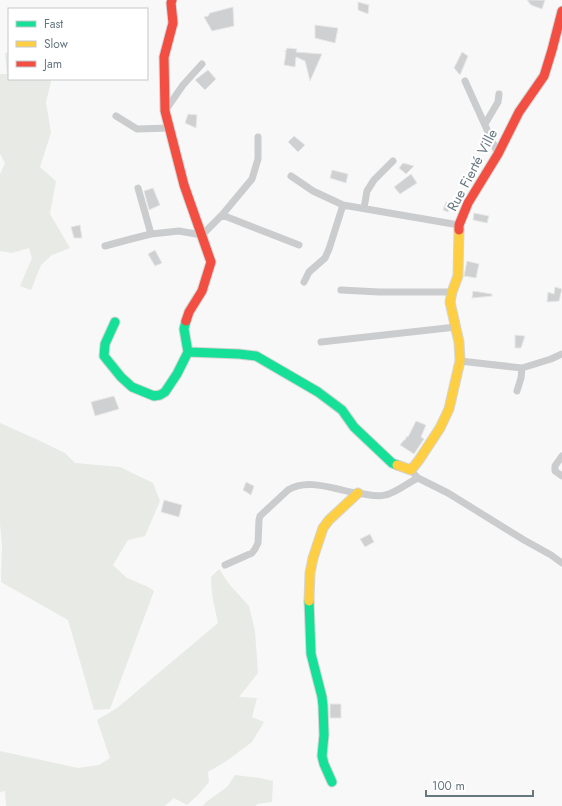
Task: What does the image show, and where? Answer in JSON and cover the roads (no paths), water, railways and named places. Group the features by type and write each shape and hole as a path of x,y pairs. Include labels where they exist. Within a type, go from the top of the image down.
{"street":[{"path":"115,322 105,344 104,356 126,383 132,387 155,396 159,396 165,392 177,374 188,352 184,329 189,312 202,291 211,262 184,185 165,111 164,57 173,23 172,0"},
{"name":"Rue Fierté Ville","path":"411,470 420,460 440,428 449,409 460,361 459,342 450,302 458,276 459,225 468,203 498,154 519,112 544,76 562,11"},
{"path":"165,111 183,85 202,64"},
{"path":"465,81 498,154"},
{"path":"485,124 498,102 499,94"},
{"path":"116,116 137,129 170,128"},
{"path":"202,235 222,215 252,178 258,159 258,137"},
{"path":"364,208 367,190 374,180 393,161"},
{"path":"291,176 313,191 343,205 459,225"},
{"path":"138,188 151,234"},
{"path":"304,282 309,272 325,258 329,250 343,205"},
{"path":"222,215 299,246"},
{"path":"105,246 130,238 151,234 179,231 202,235"},
{"path":"341,290 378,292 452,292"},
{"path":"321,342 456,327"},
{"path":"188,352 201,354 246,354 256,356 318,392 342,410 354,427 392,463 411,470 418,478 448,493 562,563"},
{"path":"460,361 522,368 562,354"},
{"path":"517,391 522,368"},
{"path":"562,456 555,466 555,471 562,476"},
{"path":"225,566 252,553 258,543 260,516 293,487 319,485 358,493 384,496 418,478"},
{"path":"332,782 322,756 324,706 311,654 310,573 313,558 323,528 350,498 358,493"}]}
